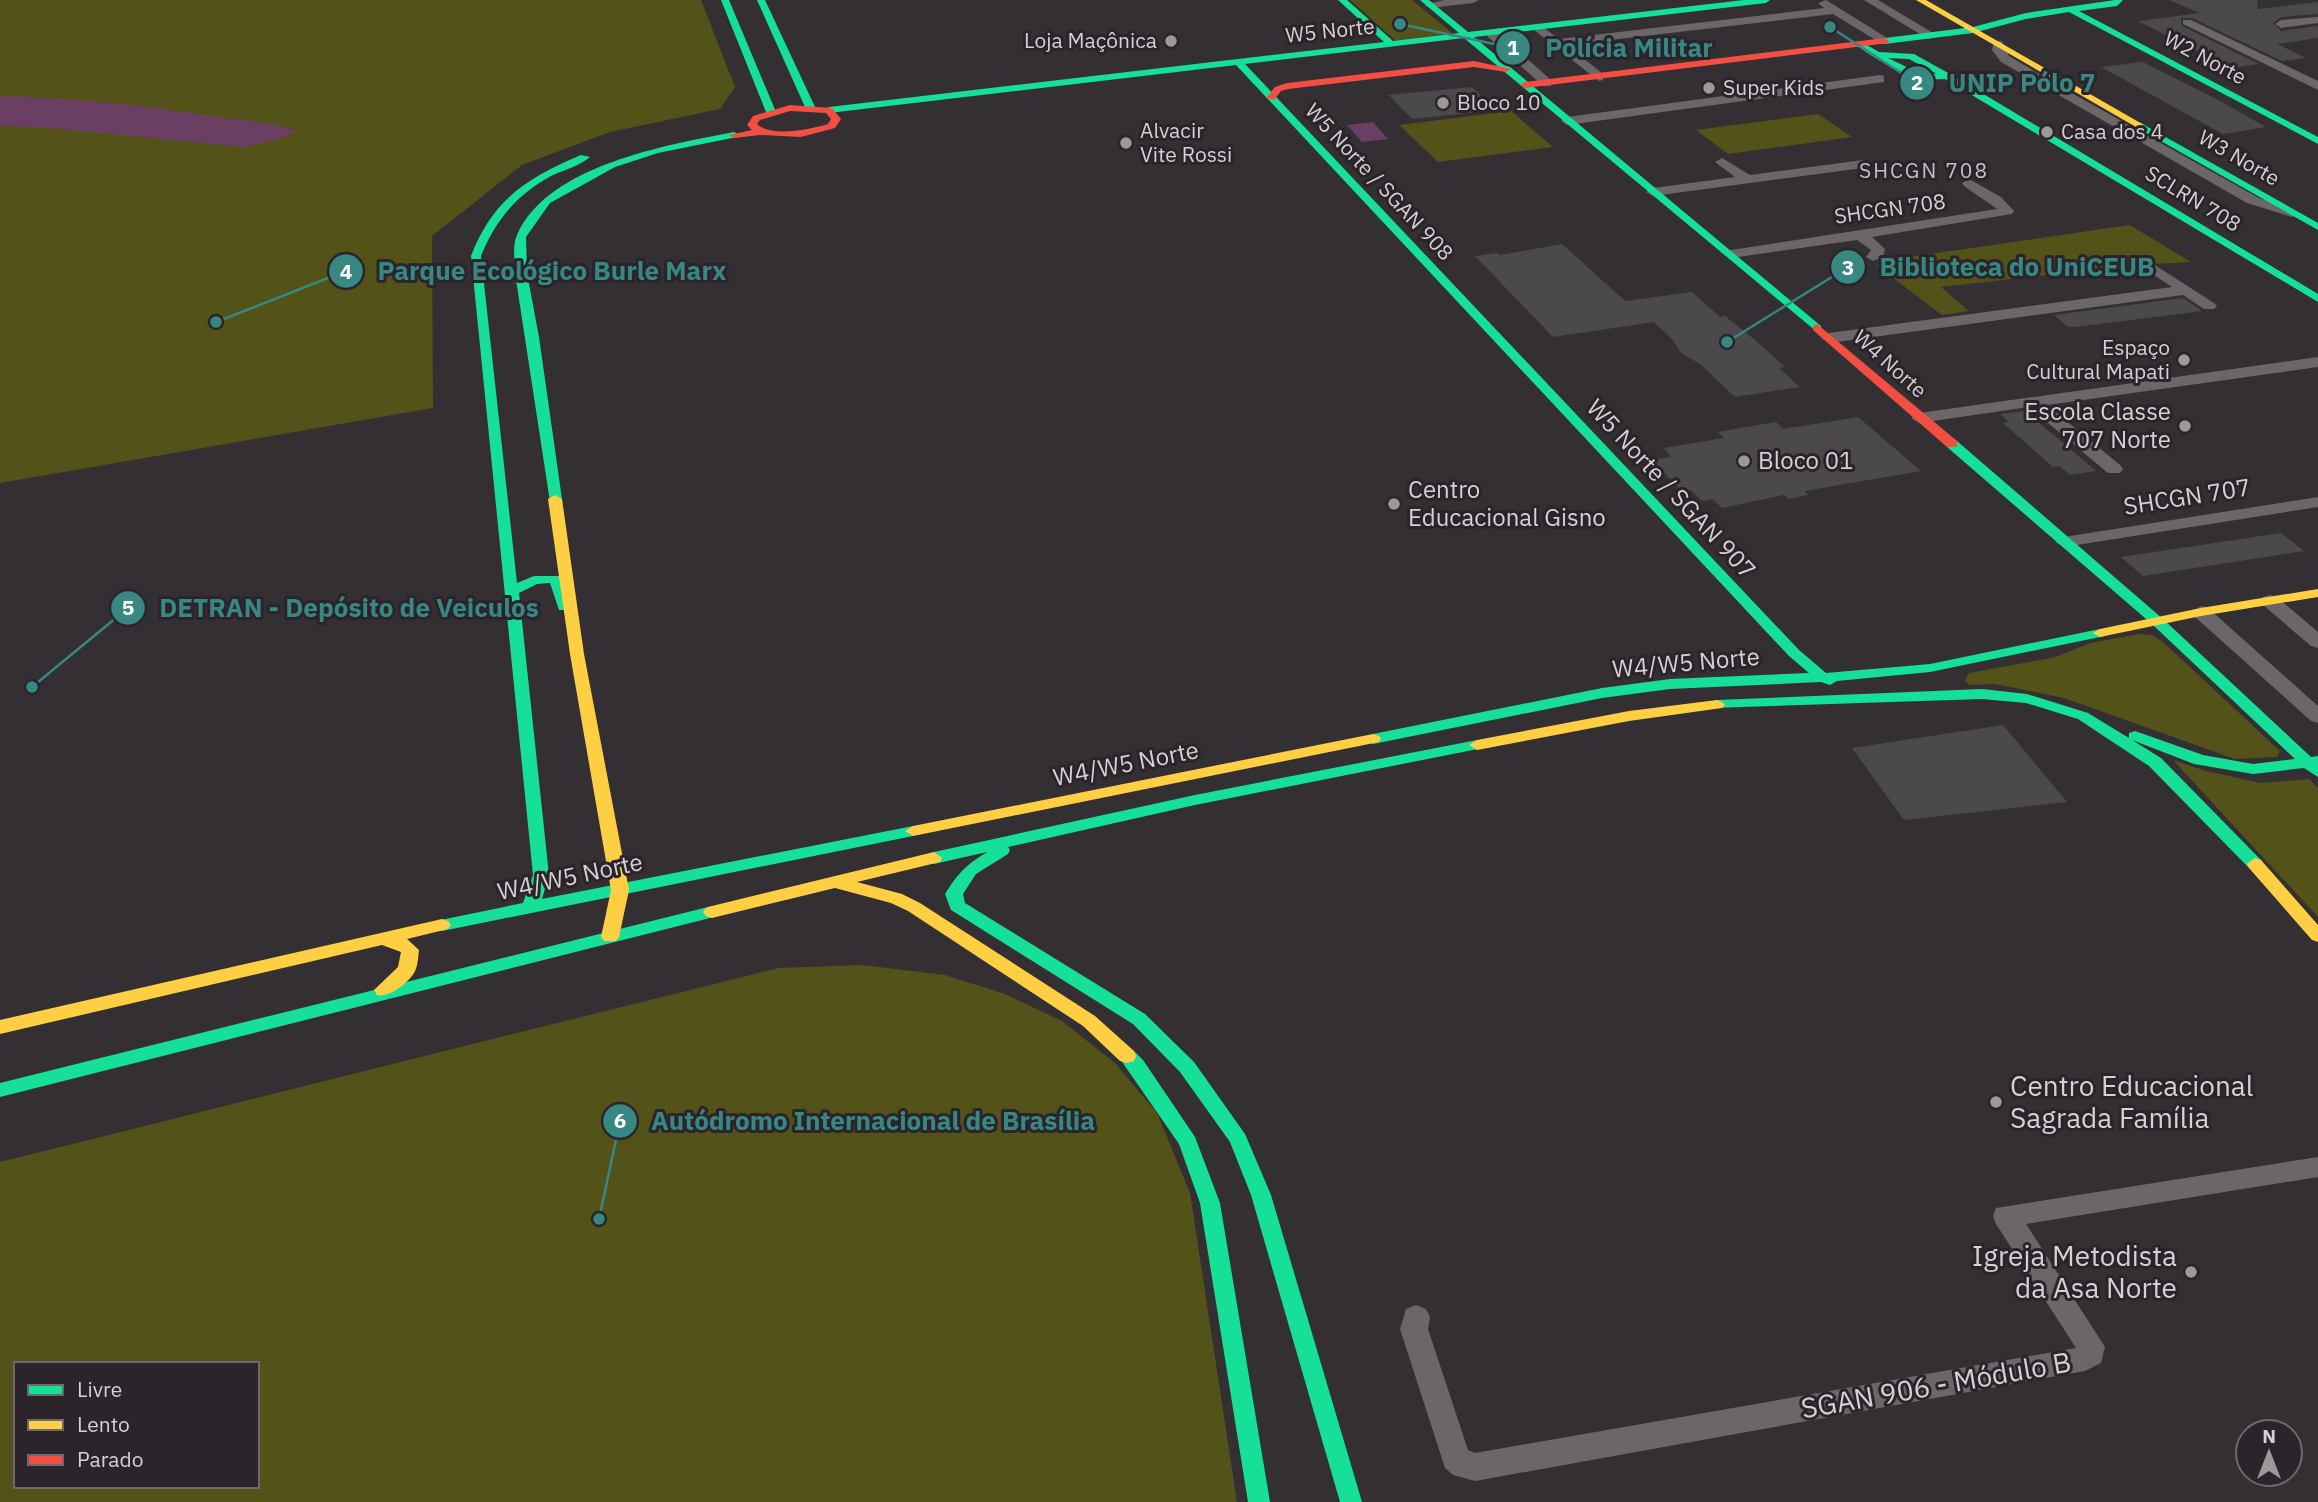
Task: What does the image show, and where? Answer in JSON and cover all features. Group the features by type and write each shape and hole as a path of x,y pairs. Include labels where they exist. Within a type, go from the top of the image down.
{"main road":[{"path":"725,0 762,121"},
{"path":"761,0 810,107 831,118"},
{"path":"1342,0 1392,46"},
{"name":"W5 Norte","path":"831,118 1238,62 1766,0"},
{"name":"W3 Norte","path":"1920,0 2318,227"},
{"path":"1951,0 2076,70"},
{"path":"1882,48 1973,30 1991,22 2072,11 2118,3 2119,0"},
{"name":"W4 Norte","path":"1427,2 1829,338 2158,622 2314,765"},
{"name":"W2 Norte","path":"2072,11 2318,141"},
{"name":"SCLRN 708","path":"1599,77 1860,44 1882,48 1917,76 1947,76 2318,299"},
{"path":"630,142 680,129 762,121 800,134 831,118 1482,48"},
{"path":"2021,57 2043,63 2052,61 2052,57"},
{"name":"W5 Norte / SGAN 908","path":"1238,62 1489,330"},
{"path":"1271,98 1278,89 1287,86 1335,80 1474,64 1506,69"},
{"path":"2049,74 2053,69 2065,69 2101,83"},
{"path":"1525,85 1599,77"},
{"path":"611,937 620,890 577,654 533,337 520,273 521,237 546,201 566,187 611,165 810,107"},
{"path":"530,909 541,876 476,256 488,221 517,192 605,149"},
{"name":"W5 Norte / SGAN 907","path":"1489,330 1794,653 1822,677"},
{"path":"504,512 517,554 528,563 549,564 563,555"},
{"path":"512,591 534,580 549,578 558,583 577,654"},
{"name":"W4/W5 Norte","path":"0,1027 378,938 1602,693 1670,684 1822,677 1930,668 2201,612 2318,593"},
{"path":"1979,659 1970,665 1962,676 1962,682 1970,690 1982,694"},
{"path":"1822,677 1889,698"},
{"name":"W4/W5 Norte","path":"0,1090 376,994 1022,837 1195,800 1629,716 1712,705 1982,694 2027,699 2082,716"},
{"path":"2082,716 2200,760 2253,769 2314,765"},
{"path":"2082,716 2155,762 2249,857 2318,936"},
{"path":"1022,837 970,870 954,894 957,906 1139,1019 1187,1068 1212,1099 1238,1139 1261,1195 1351,1502"},
{"path":"759,860 744,871 736,888 740,895 749,899 771,900"},
{"path":"837,883 896,898 914,907 1089,1021 1136,1065 1188,1142 1210,1203 1259,1502"},
{"path":"376,994 401,979 410,968 411,961 410,950 401,944 378,938"}],"street":[{"path":"1427,2 1473,0"},
{"path":"1819,0 1882,48"},
{"path":"1870,0 1932,36"},
{"path":"1556,43 1835,10"},
{"path":"2281,24 2318,20"},
{"path":"2188,22 2318,86"},
{"path":"1535,27 1599,77"},
{"path":"1491,33 1548,83"},
{"name":"SCLRN 708","path":"1998,44 1998,50 2005,59 2064,94 2252,201 2297,215"},
{"path":"1567,121 1880,79"},
{"path":"1722,162 1748,180"},
{"name":"SHCGN 708","path":"1653,192 1863,164"},
{"name":"SHCGN 708","path":"1731,254 1981,218 2007,211 1996,200 1969,183"},
{"path":"1860,235 1878,250 1878,254 1872,257"},
{"path":"2153,268 2210,306"},
{"path":"1829,338 2186,290"},
{"path":"1919,418 2318,362"},
{"name":"SHCGN 707","path":"2033,402 2114,469"},
{"name":"SHCGN 707","path":"2064,542 2318,502"},
{"path":"2270,601 2318,642"},
{"path":"2201,612 2318,717"},
{"name":"SGAN 906 - Módulo B","path":"1416,1317 1414,1329 1456,1458 1464,1465 1475,1467 2085,1359 2091,1354 2091,1347 2006,1216 2318,1167"}],"shaded area":[{"path":"0,0 701,0 735,87 720,109 610,132 522,165 432,236 433,408 0,483"},
{"path":"1350,0 1412,0 1452,33 1396,41"},
{"path":"0,96 132,105 264,123 296,131 280,139 245,147 48,128 0,126"},
{"path":"1511,111 1553,147 1438,162 1399,125"},
{"path":"1818,114 1852,137 1728,154 1696,130"},
{"path":"1373,122 1388,139 1362,142 1347,125"},
{"path":"2130,225 2191,262 2134,265 1941,287 1969,311 1942,315 1876,265 1902,258"},
{"path":"2139,634 2152,635 2163,642 2280,751 2277,757 2235,759 2064,698 1995,684 1969,685 1965,680 1969,673 2056,657 2090,643"},
{"path":"2173,760 2206,771 2260,783 2309,779 2318,788 2318,917"},
{"path":"862,965 945,975 1005,994 1062,1021 1115,1063 1157,1113 1190,1193 1237,1502 0,1502 0,1162 778,968"}],"building":[{"path":"2169,0 2257,0 2258,9 2318,2 2318,14 2281,17 2273,23 2281,31 2318,26 2318,38 2277,44 2306,58 2282,61 2192,18 2181,18 2182,26 2259,64 2230,68 2138,21 2200,13"},
{"path":"2143,62 2266,127 2223,134 2101,67"},
{"name":"Bloco 10","path":"1472,87 1497,110 1412,119 1389,95"},
{"path":"1562,244 1625,301 1692,292 1720,317 1725,316 1755,340 1785,367 1779,368 1800,387 1735,397 1700,364 1681,353 1672,339 1654,322 1553,337 1475,256 1497,253 1500,255"},
{"path":"2183,298 2202,311 2075,327 2068,327 2054,315"},
{"path":"2025,411 2096,471 2070,475 2060,466 2053,467 2003,423 2009,422 2000,414"},
{"name":"Bloco 01","path":"1858,417 1921,471 1805,491 1808,495 1789,499 1784,495 1722,508 1713,499 1702,501 1691,490 1683,492 1651,460 1671,457 1664,448 1724,438 1718,432 1776,422 1783,429"},
{"path":"2281,533 2304,551 2143,576 2121,557"},
{"path":"2003,725 2067,802 1904,820 1852,748"}],"traffic: fast":[{"path":"725,0 771,112"},
{"path":"761,0 810,107"},
{"path":"1342,0 1392,45"},
{"path":"1424,0 1817,328"},
{"path":"829,110 1766,0"},
{"path":"1885,41 1973,30 2026,16 2117,3 2119,0"},
{"path":"2072,11 2318,141"},
{"path":"1860,44 1890,64 1901,69 1923,76 1947,76 1911,56 1877,55"},
{"path":"1238,62 1794,653 1822,677 1830,680"},
{"path":"1947,76 2318,299"},
{"path":"2139,125 2318,227"},
{"path":"555,499 533,337 521,273 521,237 546,201 611,165 656,150 734,135"},
{"path":"530,909 541,875 476,256 493,220 518,193 532,183 585,157"},
{"path":"1952,444 2158,622 2318,772"},
{"path":"512,591 534,580 554,579 558,583 564,607"},
{"path":"1373,739 1602,693 1670,684 1854,676 1930,668 2100,633"},
{"path":"1717,705 1982,694 2027,699 2083,716 2155,762 2255,864"},
{"path":"2135,736 2200,760 2253,769 2318,761"},
{"path":"934,858 1195,800 1477,745"},
{"path":"442,925 913,831"},
{"path":"1002,850 970,870 954,894 957,906 1139,1019 1187,1067 1238,1139 1261,1195 1351,1502"},
{"path":"0,1090 712,912"},
{"path":"1127,1056 1136,1065 1188,1142 1210,1203 1259,1502"}],"traffic: slow":[{"path":"1920,0 2139,125"},
{"path":"555,499 577,654 620,890 610,937"},
{"path":"2100,633 2201,612 2318,593"},
{"path":"1477,745 1629,716 1717,705"},
{"path":"913,831 1373,739"},
{"path":"712,912 934,858"},
{"path":"2255,864 2318,936"},
{"path":"841,884 896,898 914,907 1089,1021 1127,1056"},
{"path":"0,1027 442,925"},
{"path":"378,938 402,944 410,950 407,970 383,990"}],"traffic: jam":[{"path":"1525,85 1885,41"},
{"path":"1271,98 1278,89 1287,86 1474,64 1506,69"},
{"path":"734,135 760,132 801,134 832,126 836,119 829,110 790,108 756,118 752,125 760,132"},
{"path":"1817,328 1952,444"}],"place":[{"name":"Polícia Militar","path":"1400,24"},
{"name":"UNIP Pólo 7","path":"1830,27"},
{"name":"Loja Maçônica","path":"1171,41"},
{"name":"Super Kids","path":"1709,88"},
{"name":"Bloco 10","path":"1443,103"},
{"name":"Casa dos 4","path":"2047,132"},
{"name":"Alvacir Vite Rossi","path":"1126,143"},
{"name":"Parque Ecológico Burle Marx","path":"216,322"},
{"name":"Biblioteca do UniCEUB","path":"1727,342"},
{"name":"Espaço Cultural Mapati","path":"2184,360"},
{"name":"Escola Classe 707 Norte","path":"2185,426"},
{"name":"Bloco 01","path":"1744,461"},
{"name":"Centro Educacional Gisno","path":"1394,504"},
{"name":"DETRAN - Depósito de Veiculos","path":"32,687"},
{"name":"Centro Educacional Sagrada Família","path":"1996,1102"},
{"name":"Autódromo Internacional de Brasília","path":"599,1219"},
{"name":"Igreja Metodista da Asa Norte","path":"2191,1272"}],"district":[{"name":"SHCGN 708","path":"1924,171"}]}
